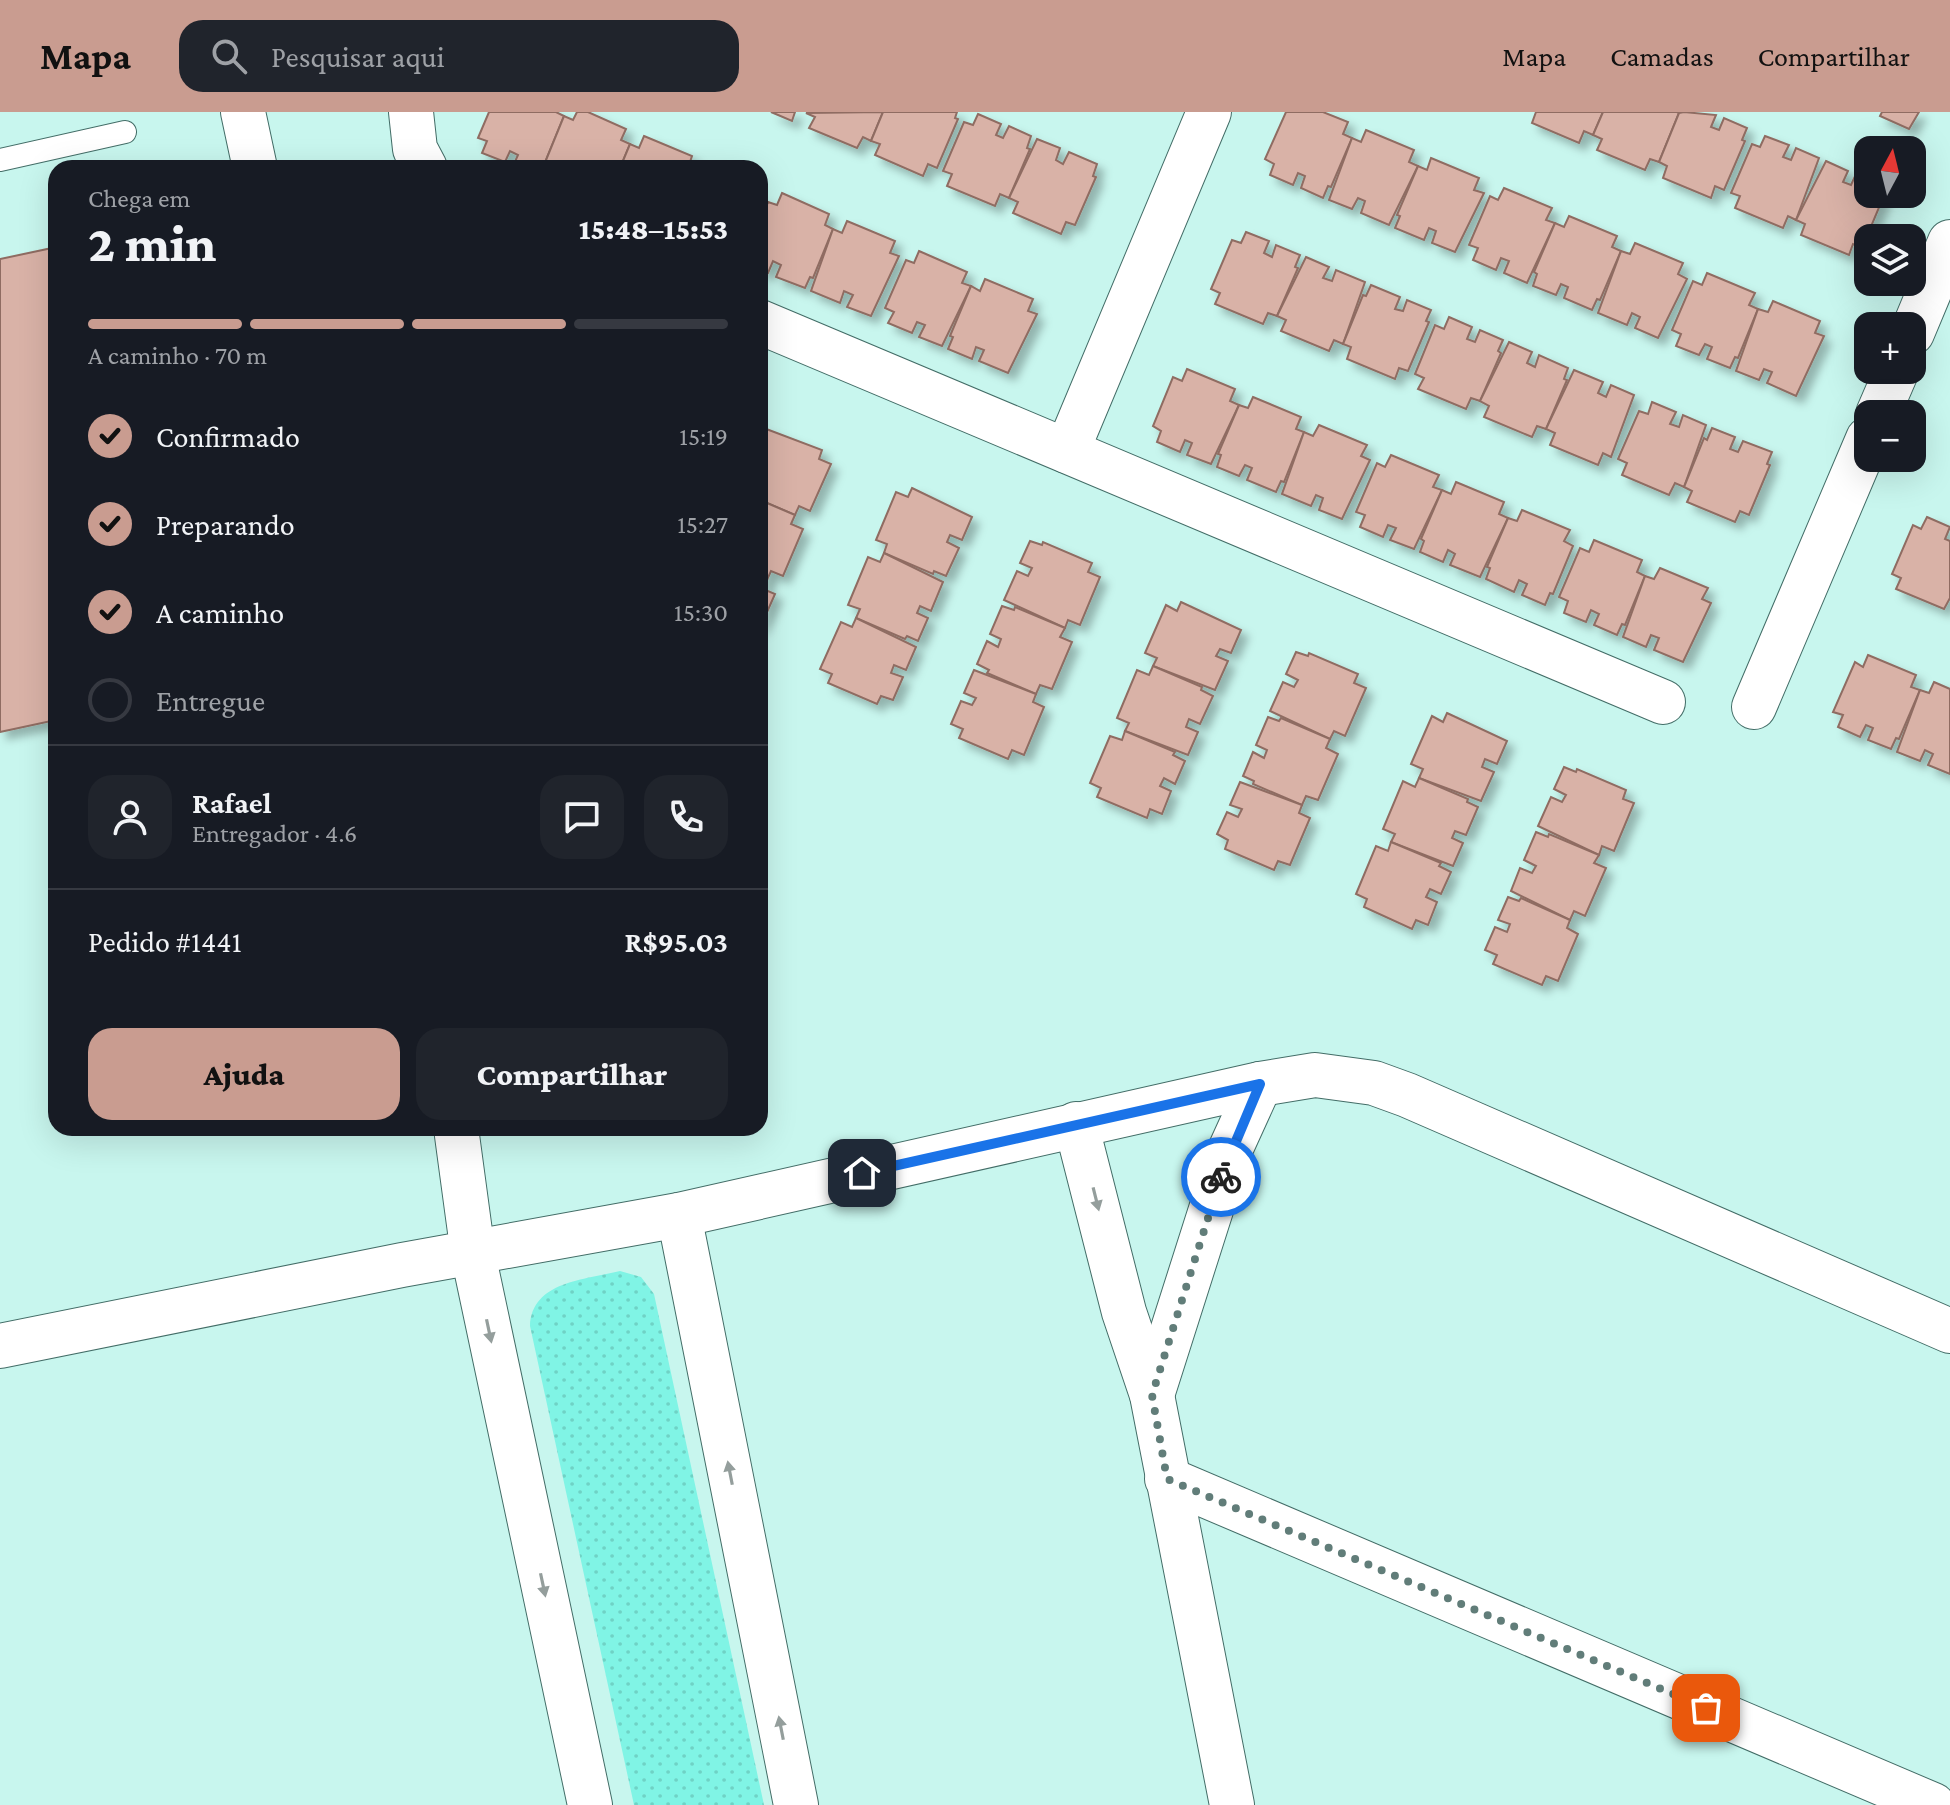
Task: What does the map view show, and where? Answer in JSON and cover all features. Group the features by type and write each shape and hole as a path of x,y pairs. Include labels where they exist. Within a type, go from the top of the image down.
{"street":[{"path":"243,112 253,160"},
{"path":"411,112 415,149 421,160"},
{"path":"1067,451 1209,112"},
{"path":"1921,312 1950,242"},
{"path":"768,325 1663,702"},
{"path":"1754,707 1854,472"},
{"path":"0,1346 402,1265 679,1215 1076,1124 1315,1075 1374,1083 1950,1331"},
{"path":"1152,1395 1230,1150 1260,1084"},
{"path":"1076,1124 1124,1312 1152,1395 1232,1805"},
{"path":"457,1136 473,1254 590,1805"},
{"path":"679,1215 796,1805"},
{"path":"1167,1479 1933,1805"}],"lane":[{"path":"0,160 125,132"}],"shaded area":[{"path":"620,1271 641,1277 654,1294 764,1805 634,1805 530,1326 533,1311 550,1291 577,1280"}],"building":[{"path":"489,112 556,112 564,116 546,160 516,160 518,155 510,151 506,160 500,160 482,153 487,141 478,138"},
{"path":"577,112 588,112 626,129 621,140 630,144 623,160 546,160 564,116 573,120"},
{"path":"771,112 795,112 792,121"},
{"path":"883,112 871,141 863,137 857,148 809,128 815,117 806,113"},
{"path":"883,112 957,112 955,118 958,119 937,168 928,164 923,176 875,155 880,144 871,141"},
{"path":"1286,112 1323,112 1348,122 1343,134 1352,138 1331,187 1328,186 1323,198 1301,188 1305,176 1298,173 1293,185 1270,175 1274,164 1265,159"},
{"path":"1536,112 1603,112 1593,135 1584,131 1579,143 1532,123"},
{"path":"1603,112 1679,113 1659,162 1650,159 1645,170 1597,150 1602,139 1593,135"},
{"path":"1882,112 1919,112 1909,129 1880,116"},
{"path":"1679,113 1716,115 1711,127 1719,130 1724,118 1747,128 1742,140 1745,141 1724,190 1715,186 1711,198 1663,178 1667,166 1659,162"},
{"path":"978,114 1001,124 996,135 1003,138 1009,126 1031,136 1027,148 1030,149 1009,198 1000,194 995,206 947,186 952,174 943,171 964,122 973,125"},
{"path":"1366,130 1414,150 1409,162 1418,166 1389,225 1361,213 1365,201 1358,198 1352,209 1329,200 1352,138 1361,142"},
{"path":"644,136 692,156 691,160 623,160 630,144 639,148"},
{"path":"1765,136 1789,145 1783,157 1791,160 1796,148 1819,158 1796,220 1788,216 1783,228 1735,208 1740,196 1731,193 1752,144 1760,147"},
{"path":"1037,139 1060,148 1056,160 1063,164 1069,152 1097,164 1093,176 1096,177 1075,225 1066,222 1061,234 1013,213 1018,202 1009,198"},
{"path":"1431,158 1479,178 1474,190 1484,193 1455,252 1432,243 1436,231 1429,228 1424,240 1395,228 1400,216 1397,215 1418,166 1427,170"},
{"path":"1826,161 1848,171 1843,182 1851,185 1854,178 1854,208 1879,208 1872,224 1854,224 1854,244 1849,255 1801,235 1805,224 1796,220"},
{"path":"1504,188 1552,208 1546,220 1555,223 1527,283 1504,273 1509,261 1501,258 1496,270 1473,260 1478,248 1469,245 1490,196 1498,200"},
{"path":"782,193 829,214 825,225 833,229 813,278 810,277 805,288 776,277 781,265 773,261 768,273 768,202 777,205"},
{"path":"1569,216 1617,236 1612,247 1621,251 1600,300 1597,299 1592,310 1564,298 1568,287 1561,284 1556,295 1533,286 1537,274 1534,272 1555,223 1564,227"},
{"path":"847,221 895,241 890,253 899,256 871,316 847,307 853,295 844,291 840,303 811,291 833,229 842,233"},
{"path":"1246,232 1269,241 1264,253 1272,257 1276,245 1300,255 1295,267 1298,268 1277,316 1268,313 1263,324 1215,304 1220,293 1211,289 1232,240 1241,243"},
{"path":"1635,243 1683,263 1678,274 1687,279 1658,338 1635,328 1640,317 1632,313 1627,325 1598,313 1621,251 1630,254"},
{"path":"48,249 48,722 0,732 0,259"},
{"path":"919,251 967,272 962,283 971,286 942,346 919,337 925,325 917,322 912,333 888,323 894,312 885,308 906,260 914,263"},
{"path":"1306,257 1329,267 1323,278 1332,281 1336,270 1365,282 1343,344 1334,340 1329,351 1281,331 1286,320 1277,316"},
{"path":"1707,273 1755,293 1749,305 1758,309 1738,358 1735,357 1730,368 1707,359 1712,347 1705,344 1699,355 1676,346 1681,334 1672,330 1693,281 1702,285"},
{"path":"985,279 1033,299 1028,311 1037,314 1008,373 979,361 984,350 976,347 972,359 948,349 953,337 950,336 971,286 980,291"},
{"path":"1371,285 1400,297 1395,309 1403,311 1407,300 1431,310 1408,371 1399,368 1395,379 1347,359 1351,347 1343,344 1363,295 1366,296"},
{"path":"1773,301 1820,321 1815,333 1824,336 1796,396 1767,383 1772,372 1764,369 1759,380 1736,371 1758,309 1768,312"},
{"path":"1449,317 1472,327 1467,339 1475,342 1480,330 1503,340 1498,351 1501,353 1480,401 1471,398 1466,409 1418,389 1424,378 1415,374 1435,325 1444,329"},
{"path":"1509,342 1532,352 1527,363 1535,367 1539,355 1568,368 1564,379 1567,380 1546,429 1537,426 1532,437 1484,417 1489,406 1480,401"},
{"path":"1187,369 1235,389 1230,401 1239,405 1211,464 1187,455 1192,443 1185,440 1180,452 1157,442 1161,431 1153,426 1173,377 1182,381"},
{"path":"1574,370 1603,382 1598,393 1606,397 1611,385 1634,395 1611,457 1603,453 1598,465 1550,445 1555,433 1546,429"},
{"path":"1253,397 1301,417 1296,429 1304,432 1284,482 1281,481 1276,492 1247,480 1252,468 1245,465 1239,476 1217,467 1221,455 1218,454 1239,405 1248,408"},
{"path":"1652,402 1676,412 1670,424 1679,427 1683,415 1706,425 1684,487 1675,483 1669,495 1622,475 1627,463 1618,459 1639,411 1648,414"},
{"path":"1319,425 1367,445 1361,456 1370,460 1342,519 1319,510 1323,498 1316,495 1311,506 1282,494 1304,432 1313,436"},
{"path":"1712,428 1735,437 1730,449 1738,452 1743,441 1772,452 1767,464 1770,465 1749,515 1740,511 1735,522 1687,502 1692,491 1684,487 1704,438 1707,440"},
{"path":"768,430 822,450 819,459 831,464 810,511 799,506 795,515 768,503"},
{"path":"1391,455 1439,475 1433,487 1442,490 1414,549 1390,540 1396,528 1388,525 1383,537 1360,527 1365,515 1356,512 1377,463 1385,467"},
{"path":"1456,482 1504,502 1499,514 1508,518 1480,577 1450,565 1455,554 1448,550 1443,562 1420,552 1424,541 1421,539 1442,490 1451,494"},
{"path":"912,488 972,517 962,540 950,535 947,542 959,548 946,576 934,571 933,574 884,553 887,544 876,540 896,492 908,497"},
{"path":"768,503 795,515 791,524 803,529 783,576 771,571 768,578"},
{"path":"1522,510 1570,530 1564,541 1573,546 1553,594 1550,593 1545,605 1522,595 1527,584 1519,580 1514,592 1486,579 1490,568 1487,567 1508,518 1517,521"},
{"path":"1927,517 1950,527 1945,539 1950,541 1950,598 1944,609 1896,589 1901,578 1892,574 1913,525 1921,529"},
{"path":"1594,540 1642,560 1637,572 1645,576 1625,625 1622,624 1617,635 1594,625 1599,614 1591,610 1586,622 1564,613 1568,601 1559,597 1580,548 1589,552"},
{"path":"1030,541 1042,545 1043,542 1092,563 1088,572 1100,577 1080,625 1068,620 1065,628 1004,600 1017,571 1028,576 1032,568 1020,563"},
{"path":"884,553 943,582 931,611 920,606 917,613 928,618 918,641 907,636 905,639 856,618 860,609 848,605 868,557 880,562"},
{"path":"1660,568 1708,588 1702,599 1711,603 1683,662 1654,650 1659,638 1651,635 1646,647 1623,637 1645,576 1654,579"},
{"path":"768,591 775,594 768,610"},
{"path":"1181,602 1241,630 1231,653 1220,649 1216,656 1228,661 1215,690 1153,666 1157,658 1145,653 1166,605 1177,611"},
{"path":"1002,606 1014,610 1015,607 1065,628 1060,637 1072,642 1052,689 1040,685 1036,694 987,673 989,670 977,664 987,641 998,647 1001,639 990,634"},
{"path":"856,618 916,647 906,670 894,665 891,673 903,677 893,700 881,696 877,704 828,683 832,674 820,669 841,622 852,627"},
{"path":"1296,652 1308,656 1309,653 1358,674 1354,683 1366,688 1345,736 1334,731 1330,739 1270,711 1283,682 1294,687 1298,680 1286,674"},
{"path":"1868,655 1916,675 1911,687 1920,690 1899,739 1896,738 1891,749 1868,740 1873,728 1866,725 1860,737 1838,727 1843,715 1833,712 1855,662 1863,667"},
{"path":"1153,666 1202,687 1201,690 1213,696 1200,724 1189,719 1186,727 1198,732 1188,755 1125,731 1129,723 1117,718 1137,670 1149,675"},
{"path":"974,670 1036,694 1033,702 1044,707 1024,755 1012,750 1008,759 959,738 963,729 951,724 961,701 972,705 976,698 964,693"},
{"path":"1934,682 1950,689 1950,774 1928,765 1933,754 1925,750 1920,761 1897,752 1920,690 1929,693"},
{"path":"1447,713 1507,741 1497,764 1485,759 1482,767 1494,772 1481,801 1419,778 1423,769 1411,764 1432,716 1443,722"},
{"path":"1268,717 1279,721 1281,718 1330,739 1326,748 1338,754 1318,800 1306,796 1302,805 1253,784 1254,781 1243,776 1253,752 1264,758 1267,750 1256,745"},
{"path":"1125,731 1175,752 1173,755 1185,761 1175,784 1164,778 1160,786 1171,791 1162,814 1150,809 1147,818 1097,797 1101,788 1090,783 1110,736 1122,740"},
{"path":"1564,767 1576,772 1577,769 1626,790 1623,799 1634,803 1614,851 1602,846 1599,855 1538,826 1551,797 1562,802 1566,795 1554,789"},
{"path":"1419,778 1468,799 1467,802 1478,807 1466,835 1455,831 1452,838 1463,843 1453,866 1391,842 1395,834 1383,829 1403,781 1415,787"},
{"path":"1240,782 1302,805 1299,813 1310,818 1290,865 1278,861 1274,870 1225,849 1228,840 1217,834 1227,812 1238,817 1242,809 1230,805"},
{"path":"1536,832 1548,837 1549,834 1599,855 1594,863 1606,868 1585,916 1574,911 1570,920 1511,891 1520,868 1532,873 1536,866 1524,860"},
{"path":"1391,842 1441,863 1439,866 1451,872 1441,894 1430,889 1426,897 1437,902 1428,925 1416,920 1412,929 1364,907 1367,899 1356,894 1376,846 1388,851"},
{"path":"1508,897 1519,901 1521,898 1570,920 1567,928 1578,934 1558,981 1546,976 1542,985 1493,964 1497,955 1485,950 1495,927 1507,932 1510,924 1498,920"}],"way so far":[{"path":"1221,1177 1152,1395 1167,1479 1706,1708"}],"route":[{"path":"862,1173 1260,1084 1221,1177"}]}
